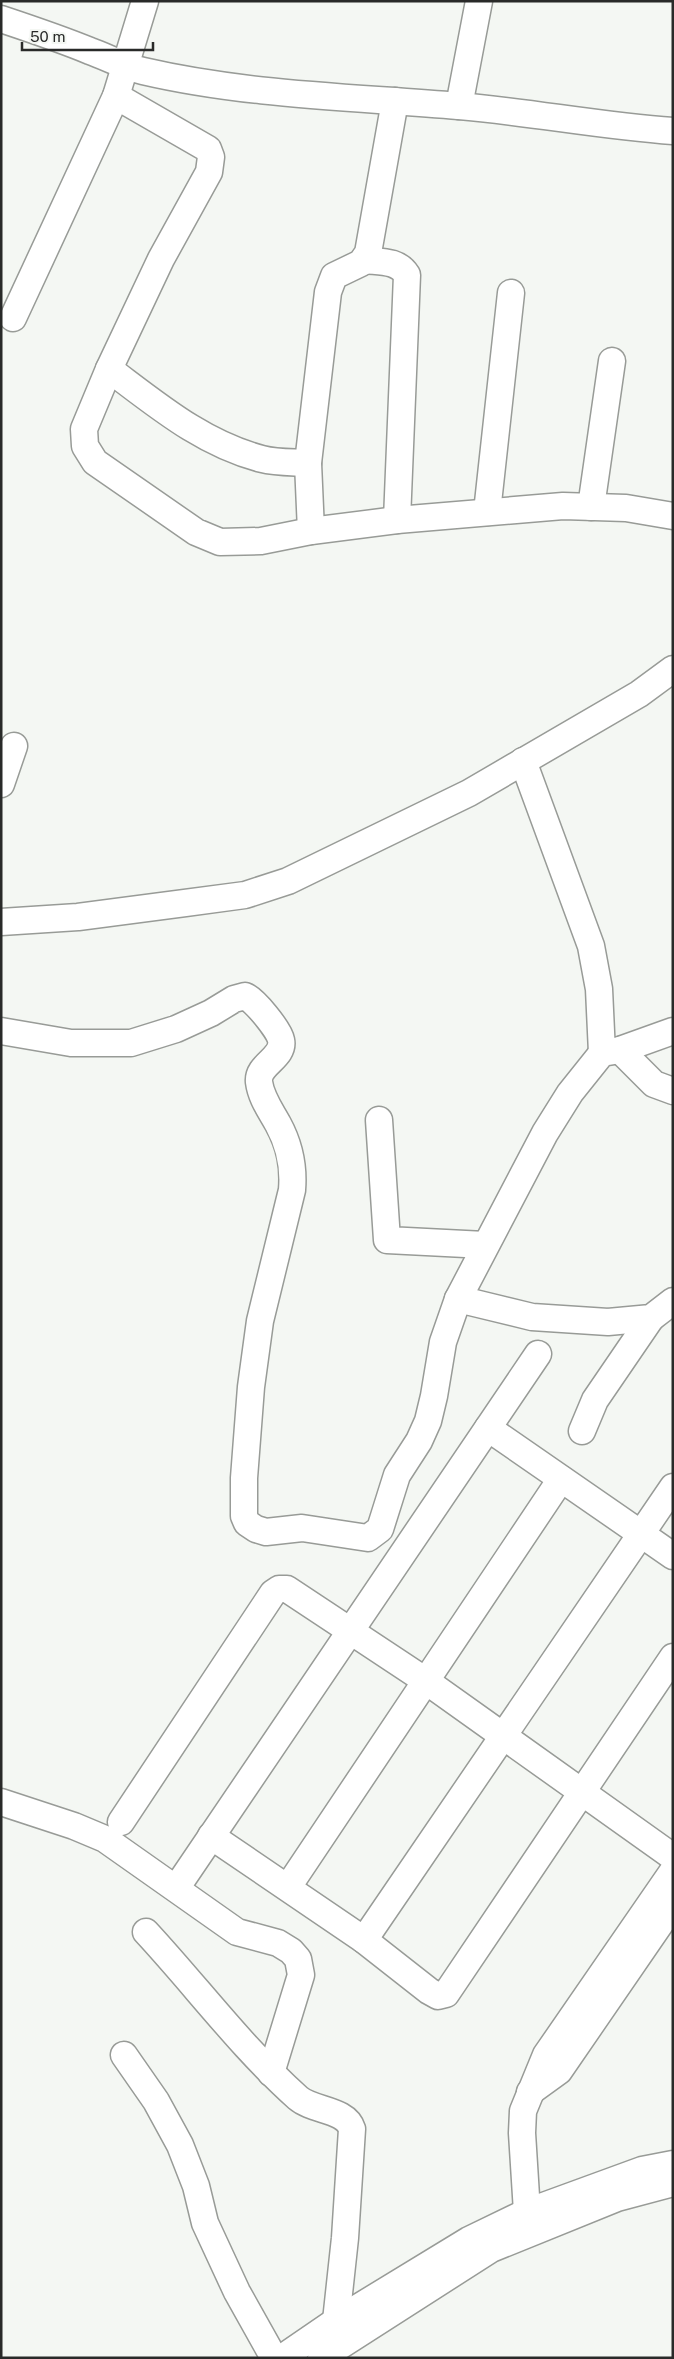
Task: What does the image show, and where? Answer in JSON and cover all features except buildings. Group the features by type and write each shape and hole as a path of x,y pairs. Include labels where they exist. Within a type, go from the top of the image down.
{"street":[{"path":"13,318 116,96 145,1"},
{"path":"459,106 479,1"},
{"path":"1,19 51,35 142,71 199,81 313,96 459,106 551,116 634,128 673,131"},
{"path":"116,96 208,149 211,157 209,172 161,259 109,369 84,429 85,446 95,462 196,532 220,542 260,541 311,531 397,520 563,506 626,508 673,516"},
{"path":"311,531 308,463 328,292 334,276 364,260 368,253 396,101"},
{"path":"364,260 393,263 403,269 407,275 397,520"},
{"path":"486,512 511,293"},
{"path":"592,506 612,361"},
{"path":"109,369 181,423 214,442 264,460 308,463"},
{"path":"1,922 78,917 245,895 288,881 469,793 639,694 673,669"},
{"path":"1,784 14,746"},
{"path":"523,761 592,946 598,989 611,1052 654,1084 673,1091"},
{"path":"1,1031 71,1043 131,1043 176,1029 211,1013 234,999 245,996 252,999 279,1034 282,1042 278,1053 260,1073 259,1080 264,1100 280,1126 292,1158 294,1172 292,1190 260,1321 251,1387 244,1478 244,1516 247,1523 256,1529 266,1532 302,1528 368,1538 376,1534 397,1475 419,1441 428,1421 443,1342 458,1299 545,1133 570,1093 611,1052 673,1031"},
{"path":"379,1120 387,1240 485,1245"},
{"path":"458,1299 540,1318 608,1322 651,1318"},
{"path":"582,1430 595,1400 651,1318 673,1301"},
{"path":"177,1887 538,1354"},
{"path":"488,1428 673,1556"},
{"path":"288,1887 562,1479"},
{"path":"364,1940 673,1486"},
{"path":"121,1822 273,1594 279,1588 287,1589 349,1632 426,1681 673,1857"},
{"path":"211,1836 364,1940 429,1991 438,1996 446,1994 673,1657"},
{"path":"1,1802 74,1826 106,1839 177,1887 237,1932 278,1943 298,1958 301,1976 271,2073"},
{"path":"527,2212 522,2133 523,2111 546,2055 673,1871"},
{"path":"530,2093 559,2071 673,1905"},
{"path":"146,1932 271,2073 301,2100 312,2107 344,2118 350,2122 352,2129 336,2321"},
{"path":"124,2055 156,2101 180,2145 196,2186 206,2223 237,2292 274,2358"},
{"path":"282,2358 336,2321 469,2240 527,2212 642,2170 673,2164"},
{"path":"321,2358 491,2249 617,2198 673,2183"}]}
